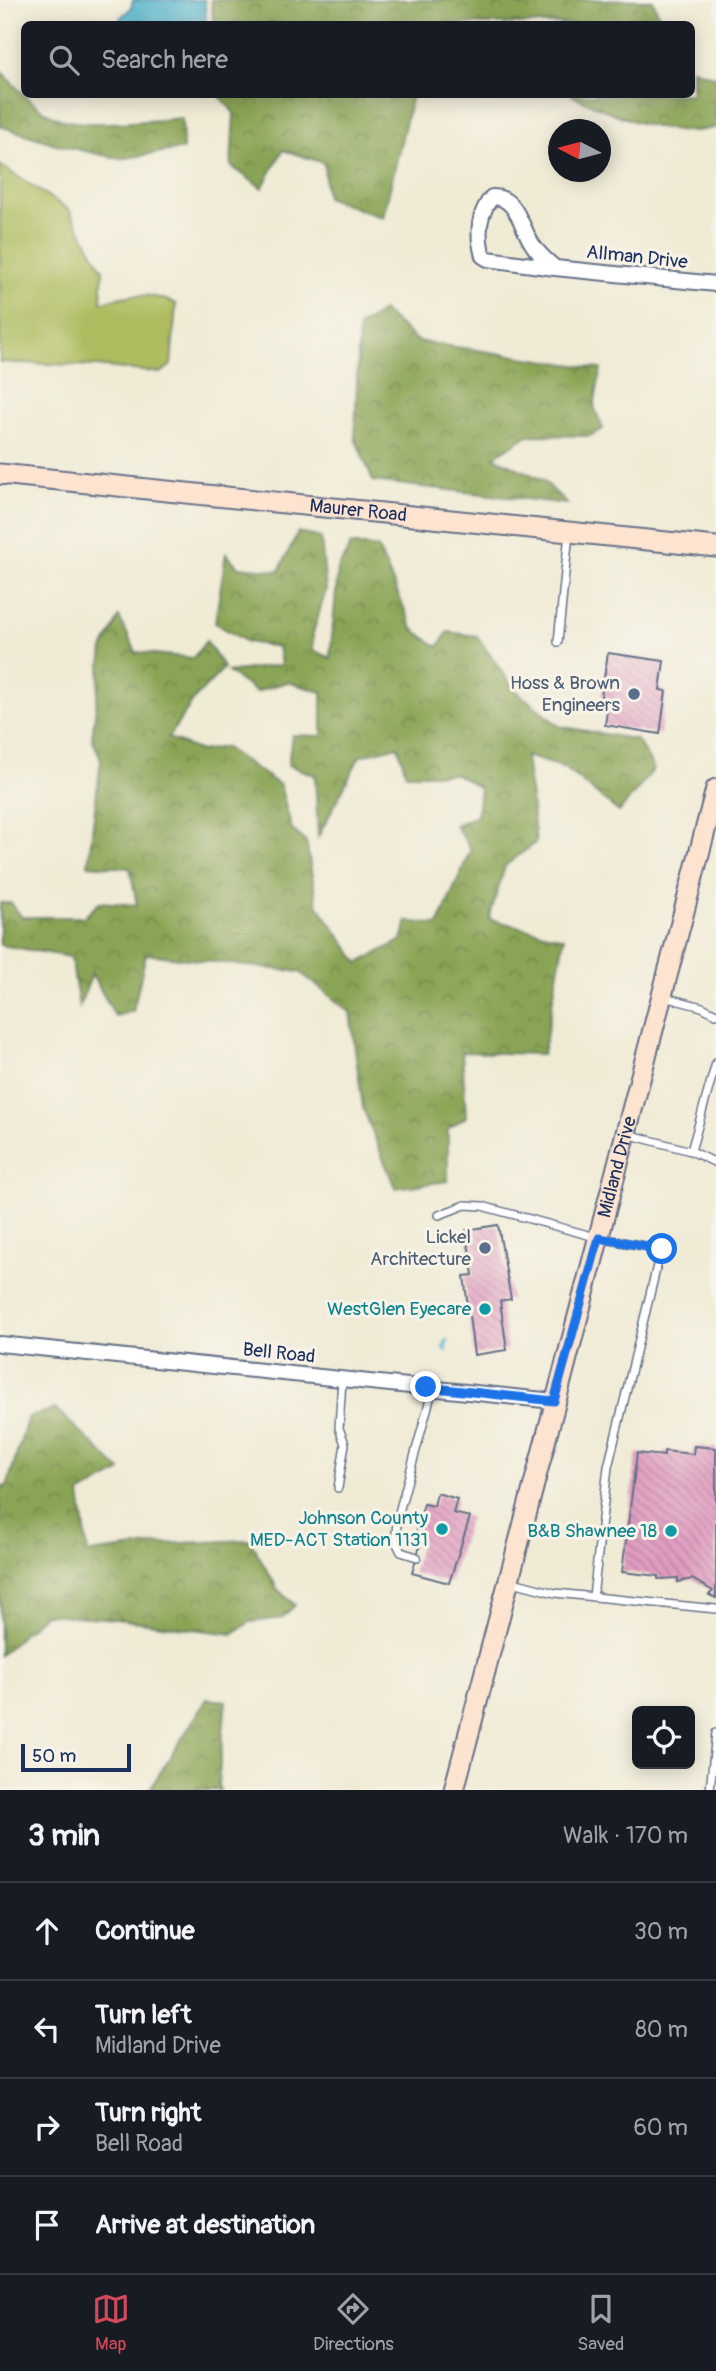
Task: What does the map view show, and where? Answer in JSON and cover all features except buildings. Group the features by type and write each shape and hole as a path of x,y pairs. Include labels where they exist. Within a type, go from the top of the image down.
{"main road":[{"name":"Maurer Road","path":"0,474 716,547"},
{"name":"Midland Drive","path":"454,1790 554,1401 664,997 710,842 716,789"}],"street":[{"name":"Allman Drive","path":"555,268 532,244 513,206 499,197 492,197 483,211 481,221 483,256 488,259 555,268 716,284"},
{"name":"Bell Road","path":"0,1344 554,1401"}],"lane":[{"path":"558,642 569,533"},
{"path":"664,997 702,1007 716,1014"},
{"path":"691,1151 716,1063"},
{"path":"627,1134 691,1151 716,1163"},
{"path":"439,1215 465,1205 482,1206 599,1238 662,1249 608,1467 593,1597"},
{"path":"338,1488 345,1444 339,1428 342,1378"},
{"path":"417,1557 401,1552 395,1540 398,1516 433,1388"},
{"path":"508,1581 555,1593 716,1609"},
{"path":"710,1790 716,1733"}],"green space":[{"path":"211,0 504,0 524,6 530,0 653,0 661,21 214,21"},
{"path":"0,70 21,92 21,98 28,98 45,112 63,120 105,123 182,118 183,149 120,159 59,145 0,126"},
{"path":"695,70 716,77 716,127 680,131 642,123 578,98 695,98"},
{"path":"222,98 411,98 383,218 326,197 324,163 283,150 262,188 231,166 234,113"},
{"path":"0,165 69,210 103,270 101,303 138,295 157,297 176,304 171,365 161,373 97,366 0,362"},
{"path":"383,311 417,341 601,369 594,406 603,429 590,436 528,435 494,457 543,480 567,504 373,481 355,438 359,326"},
{"path":"298,532 321,538 326,590 313,633 313,650 330,658 338,569 351,544 378,548 413,629 438,647 448,632 477,636 514,689 559,726 637,740 654,769 619,812 565,768 526,756 536,842 505,866 489,919 564,938 543,1054 462,1052 466,1117 448,1129 448,1181 395,1188 363,1108 350,1012 300,972 146,954 133,1011 115,1016 92,974 79,1007 71,957 0,945 0,903 11,903 22,917 84,917 100,902 137,905 130,868 88,865 101,759 92,738 103,649 119,617 136,652 193,658 206,641 224,668 195,698 168,738 201,751 224,747 280,785 292,830 306,841 317,904 359,963 402,940 407,921 438,925 471,849 455,825 477,816 480,788 456,774 406,774 398,746 360,756 318,837 315,775 288,765 292,735 322,736 322,692 287,682 256,692 228,672 281,665 278,647 247,642 215,623 226,553 238,567 279,571"},
{"path":"56,1409 121,1471 80,1494 88,1553 160,1544 250,1540 278,1590 295,1605 282,1618 250,1622 232,1634 116,1619 45,1614 0,1655 0,1487 7,1486 28,1417"},
{"path":"207,1699 226,1701 218,1785 220,1790 149,1790"}],"water":[{"path":"133,0 205,0 206,21 120,21 131,8"}],"waterway":[{"path":"446,1350 444,1348 447,1341"}],"place":[{"name":"Hoss & Brown Engineers","path":"634,694"},
{"name":"Lickel Architecture","path":"485,1248"},
{"name":"WestGlen Eyecare","path":"485,1309"},
{"name":"Johnson County MED-ACT Station 1131","path":"442,1529"},
{"name":"B&B Shawnee 18","path":"671,1531"}],"route":[{"path":"426,1387 554,1401 599,1238 662,1249"}]}
